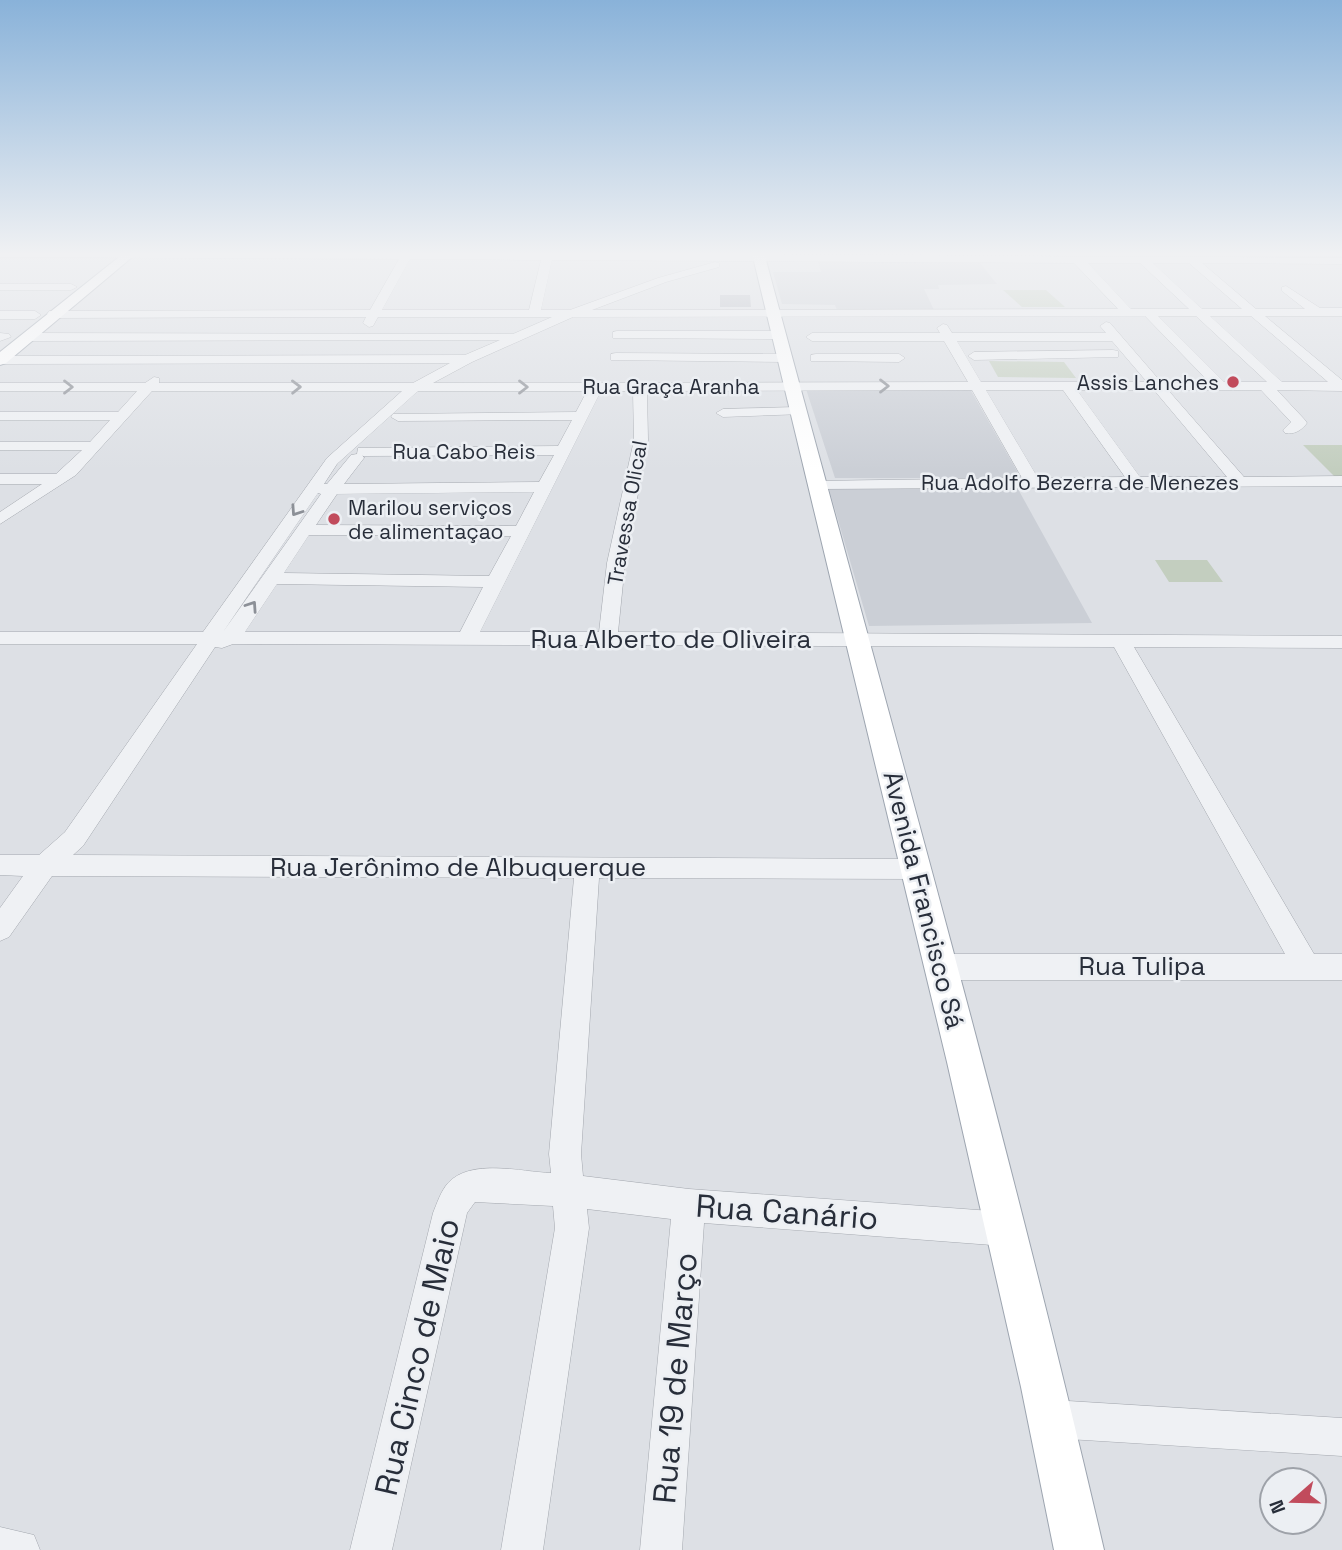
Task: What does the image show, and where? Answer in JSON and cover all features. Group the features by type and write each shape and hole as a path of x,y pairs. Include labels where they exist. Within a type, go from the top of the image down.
{"main road":[{"path":"2,338 20,325"},
{"path":"0,360 41,325"},
{"name":"Avenida Francisco Sá","path":"774,325 818,484 942,967 1052,1419 1079,1550"}],"street":[{"path":"0,519 61,479 204,325"},
{"path":"342,373 367,325"},
{"path":"0,929 45,865 74,839 310,489 332,461 425,385 467,359 539,325"},
{"path":"617,325 615,372 785,361 896,325"},
{"path":"658,325 785,361"},
{"path":"840,325 862,378"},
{"path":"887,325 891,336"},
{"path":"942,325 1032,482"},
{"path":"1105,325 1239,481"},
{"path":"1161,325 1220,386"},
{"path":"1212,325 1272,386 1300,423 1290,430"},
{"path":"1270,325 1342,386"},
{"path":"29,337 361,337 519,333"},
{"path":"617,335 785,361"},
{"path":"812,337 1115,337"},
{"path":"1056,337 1089,378"},
{"path":"974,356 1113,354"},
{"path":"816,358 898,358"},
{"path":"0,360 171,360 342,373 467,359"},
{"path":"723,413 785,361"},
{"name":"Rua Graça Aranha","path":"0,387 148,387 342,373 425,385 596,387 615,372 640,386 785,361 976,386 1342,386"},
{"path":"231,637 348,465 398,417 425,385"},
{"name":"Travessa Olical","path":"608,639 616,563 641,440 640,386"},
{"path":"1067,386 1135,481"},
{"path":"466,639 596,387"},
{"path":"0,416 122,416"},
{"path":"398,417 582,416"},
{"path":"0,446 92,446"},
{"name":"Rua Cabo Reis","path":"363,451 564,450"},
{"path":"0,479 61,479"},
{"name":"Rua Adolfo Bezerra de Menezes","path":"818,484 1342,481"},
{"path":"310,489 545,488"},
{"path":"303,530 521,531"},
{"path":"270,578 496,582"},
{"name":"Rua Alberto de Oliveira","path":"0,638 207,644 231,637 1342,642"},
{"path":"1120,640 1307,967"},
{"name":"Rua Jerônimo de Albuquerque","path":"0,864 916,869"},
{"path":"522,1550 572,1228 565,1154 587,867"},
{"name":"Rua Tulipa","path":"942,967 1342,967"},
{"name":"Rua Cinco de Maio","path":"371,1550 456,1196 466,1188 480,1185 569,1191"},
{"name":"Rua Canário","path":"569,1191 690,1205 1005,1229"},
{"name":"Rua 19 de Março","path":"661,1550 690,1205"},
{"path":"1052,1419 1342,1438"},
{"path":"0,1547 19,1550"}],"shaded area":[{"path":"806,389 970,389 1021,478 835,478"},
{"path":"829,489 1018,489 1092,623 869,626"}],"green space":[{"path":"989,361 1064,362 1076,378 998,377"},
{"path":"1303,445 1342,445 1342,477 1335,477"},
{"path":"1155,560 1207,560 1223,582 1169,582"}],"place":[{"name":"Assis Lanches","path":"1233,382"},
{"name":"Marilou serviços de alimentaçao","path":"334,519"}]}
